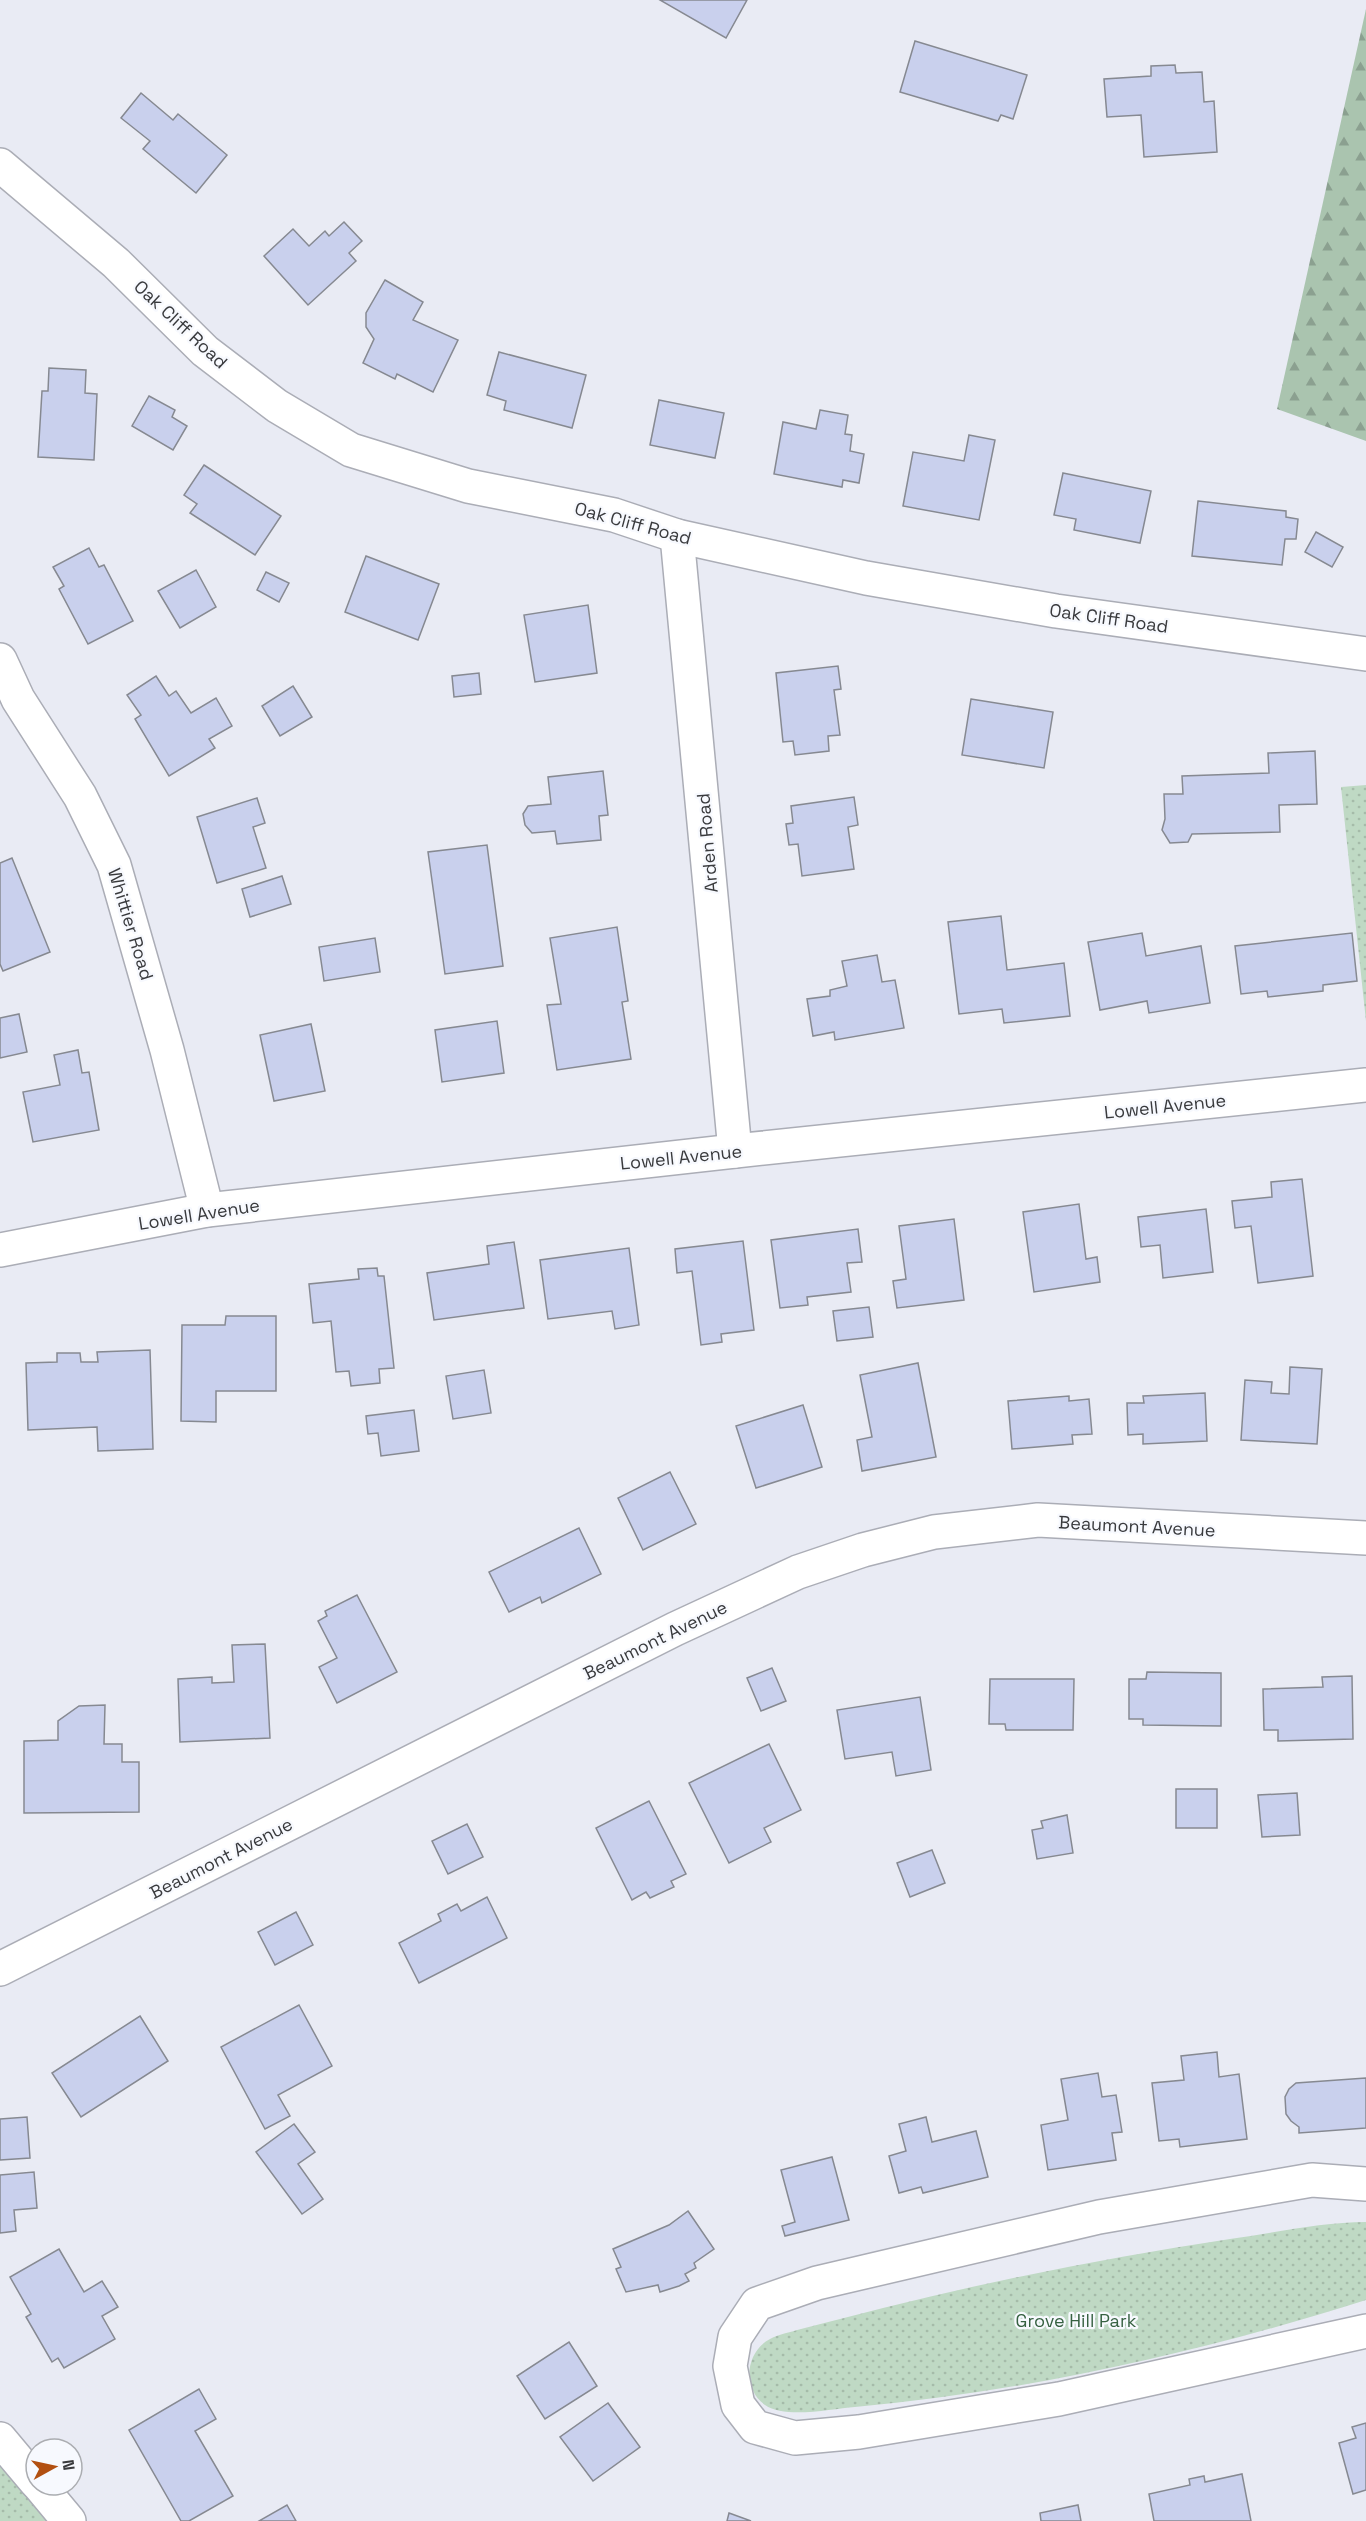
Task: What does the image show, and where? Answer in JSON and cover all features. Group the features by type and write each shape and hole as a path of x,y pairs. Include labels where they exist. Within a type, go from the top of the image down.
{"street":[{"name":"Oak Cliff Road","path":"2,176 116,263 205,351 277,406 351,450 468,486 614,515 677,536 866,578 1056,611 1366,654"},
{"name":"Arden Road","path":"677,536 735,1151"},
{"name":"Whittier Road","path":"0,660 18,699 80,796 114,865 167,1050 207,1210"},
{"name":"Lowell Avenue","path":"0,1250 207,1210 735,1151 1366,1085"},
{"name":"Beaumont Avenue","path":"0,1969 675,1629 798,1572 863,1550 934,1532 1038,1520 1366,1538"},
{"path":"1366,2184 1312,2180 1099,2217 817,2283 757,2304 735,2337 730,2366 738,2405 755,2427 795,2438 859,2432 1059,2399 1366,2331"},
{"path":"0,2439 24,2468"},
{"path":"49,2497 69,2521"}],"green space":[{"path":"1366,9 1366,441 1277,409"},
{"path":"1366,785 1366,1021 1341,787"},
{"name":"Grove Hill Park","path":"1366,2222 1366,2300 1240,2337 1049,2380 920,2400 821,2411 784,2412 774,2409 765,2405 758,2398 750,2381 751,2361 762,2345 777,2336 811,2326 1012,2278 1099,2261 1298,2228"},
{"path":"0,2439 24,2468 24,2497 49,2497 69,2521 0,2521"}],"building":[{"path":"660,0 747,0 726,38"},
{"path":"915,41 1027,75 1013,119 1001,115 998,121 900,92"},
{"path":"1175,65 1176,73 1202,72 1204,102 1214,101 1217,152 1144,157 1141,115 1107,117 1104,79 1151,76 1151,66"},
{"path":"141,93 173,120 178,114 227,155 196,193 143,149 150,141 121,118"},
{"path":"344,222 362,241 349,253 356,261 308,305 264,256 293,229 309,246 325,231 329,236"},
{"path":"385,280 423,302 413,320 458,340 433,392 397,374 395,379 363,363 374,339 366,327 366,313"},
{"path":"499,352 586,375 572,428 504,410 506,401 487,395"},
{"path":"49,368 86,370 85,393 97,394 94,460 38,457 42,391 48,391"},
{"path":"149,396 175,410 172,417 187,426 173,450 132,426"},
{"path":"659,400 724,413 715,458 650,445"},
{"path":"820,410 848,415 845,434 852,435 850,451 864,454 859,483 843,480 842,487 774,474 783,422 816,429"},
{"path":"969,435 995,440 979,520 903,506 913,452 964,461"},
{"path":"204,465 281,516 255,555 190,513 197,504 184,495"},
{"path":"1063,473 1151,491 1140,543 1074,530 1076,519 1054,515"},
{"path":"1198,501 1286,511 1286,517 1298,519 1296,539 1285,539 1282,565 1192,556"},
{"path":"1316,532 1343,547 1332,567 1305,552"},
{"path":"89,548 99,567 104,565 133,621 88,644 59,589 64,586 53,567"},
{"path":"366,556 439,584 418,640 345,612"},
{"path":"196,570 216,607 180,628 158,591"},
{"path":"266,572 289,583 279,602 257,590"},
{"path":"588,605 597,673 535,682 524,615"},
{"path":"838,666 841,689 834,690 840,735 828,736 829,751 795,755 793,741 783,742 776,673"},
{"path":"479,673 481,694 454,697 452,676"},
{"path":"156,676 169,696 176,691 191,713 216,698 232,726 209,739 215,748 169,776 135,719 141,715 127,695"},
{"path":"293,686 312,717 280,736 262,706"},
{"path":"971,699 1053,712 1044,768 962,755"},
{"path":"1315,751 1317,804 1279,805 1280,832 1192,834 1188,842 1170,843 1162,830 1165,819 1164,794 1183,794 1182,776 1269,773 1268,753"},
{"path":"603,771 608,815 599,816 601,840 557,844 555,831 532,833 525,825 523,814 528,806 551,804 548,777"},
{"path":"854,797 858,825 848,827 854,869 802,876 798,844 789,845 786,824 793,823 791,806"},
{"path":"257,798 265,823 253,827 266,868 217,883 197,817"},
{"path":"487,845 503,966 445,974 428,852"},
{"path":"12,858 50,952 3,971 0,964 0,863"},
{"path":"282,876 291,904 250,917 242,889"},
{"path":"1001,916 1007,970 1064,963 1070,1016 1004,1023 1002,1009 959,1014 948,922"},
{"path":"617,927 628,1001 622,1002 631,1059 557,1070 547,1005 561,1004 550,938"},
{"path":"1142,933 1146,956 1201,946 1210,1003 1149,1013 1147,1001 1100,1010 1088,942"},
{"path":"1352,933 1357,981 1323,985 1323,991 1268,997 1267,991 1241,994 1235,946"},
{"path":"375,938 380,972 324,981 319,947"},
{"path":"877,955 882,982 895,980 904,1028 835,1040 834,1032 813,1036 807,999 830,996 830,990 847,986 842,961"},
{"path":"19,1014 27,1052 0,1058 0,1018"},
{"path":"497,1021 504,1073 442,1082 435,1030"},
{"path":"311,1024 325,1091 274,1101 260,1035"},
{"path":"78,1050 82,1073 89,1072 99,1130 33,1142 23,1092 60,1085 54,1055"},
{"path":"1302,1179 1313,1276 1258,1283 1251,1226 1235,1228 1232,1201 1272,1197 1271,1182"},
{"path":"1079,1204 1086,1259 1097,1257 1100,1282 1034,1292 1023,1212"},
{"path":"1206,1209 1213,1272 1163,1278 1160,1245 1141,1247 1138,1217"},
{"path":"954,1219 964,1300 897,1308 893,1281 906,1279 899,1226"},
{"path":"858,1229 862,1262 847,1263 851,1292 807,1297 808,1305 780,1308 771,1240"},
{"path":"743,1241 754,1330 721,1334 722,1342 701,1345 692,1271 677,1273 675,1249"},
{"path":"514,1242 524,1308 434,1320 427,1273 489,1264 487,1246"},
{"path":"629,1248 639,1325 615,1329 612,1311 548,1319 540,1260"},
{"path":"377,1268 378,1276 384,1276 394,1368 379,1369 380,1383 351,1386 349,1371 336,1372 331,1321 313,1323 309,1284 359,1279 358,1269"},
{"path":"869,1307 873,1337 837,1341 833,1311"},
{"path":"226,1316 276,1316 276,1391 216,1391 216,1422 181,1421 182,1325 225,1325"},
{"path":"150,1350 153,1449 98,1451 97,1427 28,1430 26,1363 57,1362 57,1353 80,1353 81,1362 98,1362 97,1352"},
{"path":"918,1363 936,1457 862,1471 857,1440 872,1437 860,1375"},
{"path":"1290,1367 1322,1369 1317,1444 1241,1440 1245,1380 1272,1382 1271,1393 1289,1394"},
{"path":"484,1370 491,1413 453,1419 446,1376"},
{"path":"1205,1393 1207,1441 1143,1444 1143,1434 1128,1435 1127,1403 1144,1403 1143,1396"},
{"path":"1069,1396 1069,1401 1089,1399 1092,1434 1072,1435 1073,1444 1012,1449 1008,1401"},
{"path":"803,1405 822,1467 756,1488 736,1426"},
{"path":"414,1410 419,1451 381,1456 378,1433 368,1434 366,1416"},
{"path":"670,1472 696,1524 643,1550 618,1498"},
{"path":"579,1528 601,1574 542,1603 540,1597 509,1612 489,1572"},
{"path":"357,1595 397,1672 337,1703 319,1667 337,1658 318,1621 327,1616 325,1611"},
{"path":"265,1644 270,1738 180,1742 178,1679 212,1677 212,1683 234,1682 232,1645"},
{"path":"772,1668 786,1701 761,1711 747,1678"},
{"path":"1147,1672 1221,1673 1221,1726 1143,1725 1143,1719 1129,1719 1129,1679 1146,1679"},
{"path":"1352,1676 1353,1739 1278,1741 1278,1730 1264,1730 1263,1689 1323,1687 1322,1677"},
{"path":"990,1679 1074,1679 1073,1730 1006,1730 1005,1724 989,1724"},
{"path":"920,1697 931,1770 896,1776 892,1752 845,1759 837,1710"},
{"path":"105,1705 104,1744 122,1744 122,1762 139,1762 139,1812 24,1813 24,1741 58,1740 58,1721 79,1706"},
{"path":"769,1744 801,1810 764,1828 771,1842 729,1863 689,1783"},
{"path":"1176,1789 1217,1789 1217,1828 1176,1828"},
{"path":"1297,1793 1300,1835 1262,1837 1258,1795"},
{"path":"649,1801 686,1874 671,1881 674,1887 650,1898 646,1892 632,1900 596,1828"},
{"path":"1067,1815 1073,1853 1037,1859 1032,1830 1043,1828 1041,1821"},
{"path":"467,1824 483,1857 448,1874 432,1841"},
{"path":"932,1850 945,1883 910,1897 897,1863"},
{"path":"487,1897 507,1938 419,1983 399,1943 441,1921 438,1914 457,1904 461,1911"},
{"path":"296,1912 313,1945 275,1965 258,1932"},
{"path":"299,2005 332,2066 278,2095 290,2116 265,2129 221,2047"},
{"path":"140,2016 168,2061 81,2117 52,2073"},
{"path":"1217,2052 1219,2077 1239,2074 1247,2139 1180,2147 1179,2139 1159,2141 1152,2083 1184,2080 1181,2056"},
{"path":"1098,2073 1102,2097 1116,2095 1122,2132 1112,2133 1116,2160 1048,2170 1041,2125 1068,2120 1061,2079"},
{"path":"1366,2078 1366,2128 1299,2133 1299,2127 1286,2114 1285,2097 1296,2083"},
{"path":"27,2117 30,2158 0,2160 0,2119"},
{"path":"926,2117 932,2142 976,2131 988,2177 923,2193 921,2187 899,2193 889,2156 906,2151 899,2124"},
{"path":"294,2124 315,2152 298,2164 323,2199 302,2214 256,2152"},
{"path":"832,2157 849,2220 785,2236 782,2226 795,2222 781,2170"},
{"path":"34,2172 37,2208 14,2210 16,2231 0,2233 0,2175"},
{"path":"688,2211 714,2249 694,2263 696,2268 685,2274 689,2281 679,2286 660,2292 658,2285 626,2292 616,2269 621,2267 613,2249 669,2225"},
{"path":"59,2249 84,2292 102,2281 118,2307 102,2316 115,2339 64,2368 58,2358 52,2362 26,2317 31,2314 10,2277"},
{"path":"569,2342 597,2386 545,2419 517,2376"},
{"path":"199,2389 216,2419 195,2431 233,2496 189,2521 181,2521 129,2430"},
{"path":"608,2403 640,2447 593,2481 560,2437"},
{"path":"1366,2423 1366,2490 1353,2494 1339,2443 1356,2438 1352,2427"},
{"path":"1242,2474 1251,2521 1154,2521 1149,2494 1190,2485 1189,2479 1204,2476 1205,2482"},
{"path":"287,2505 296,2521 259,2521"},
{"path":"1078,2505 1081,2521 1041,2521 1040,2513"},
{"path":"729,2513 751,2521 727,2521"}]}
